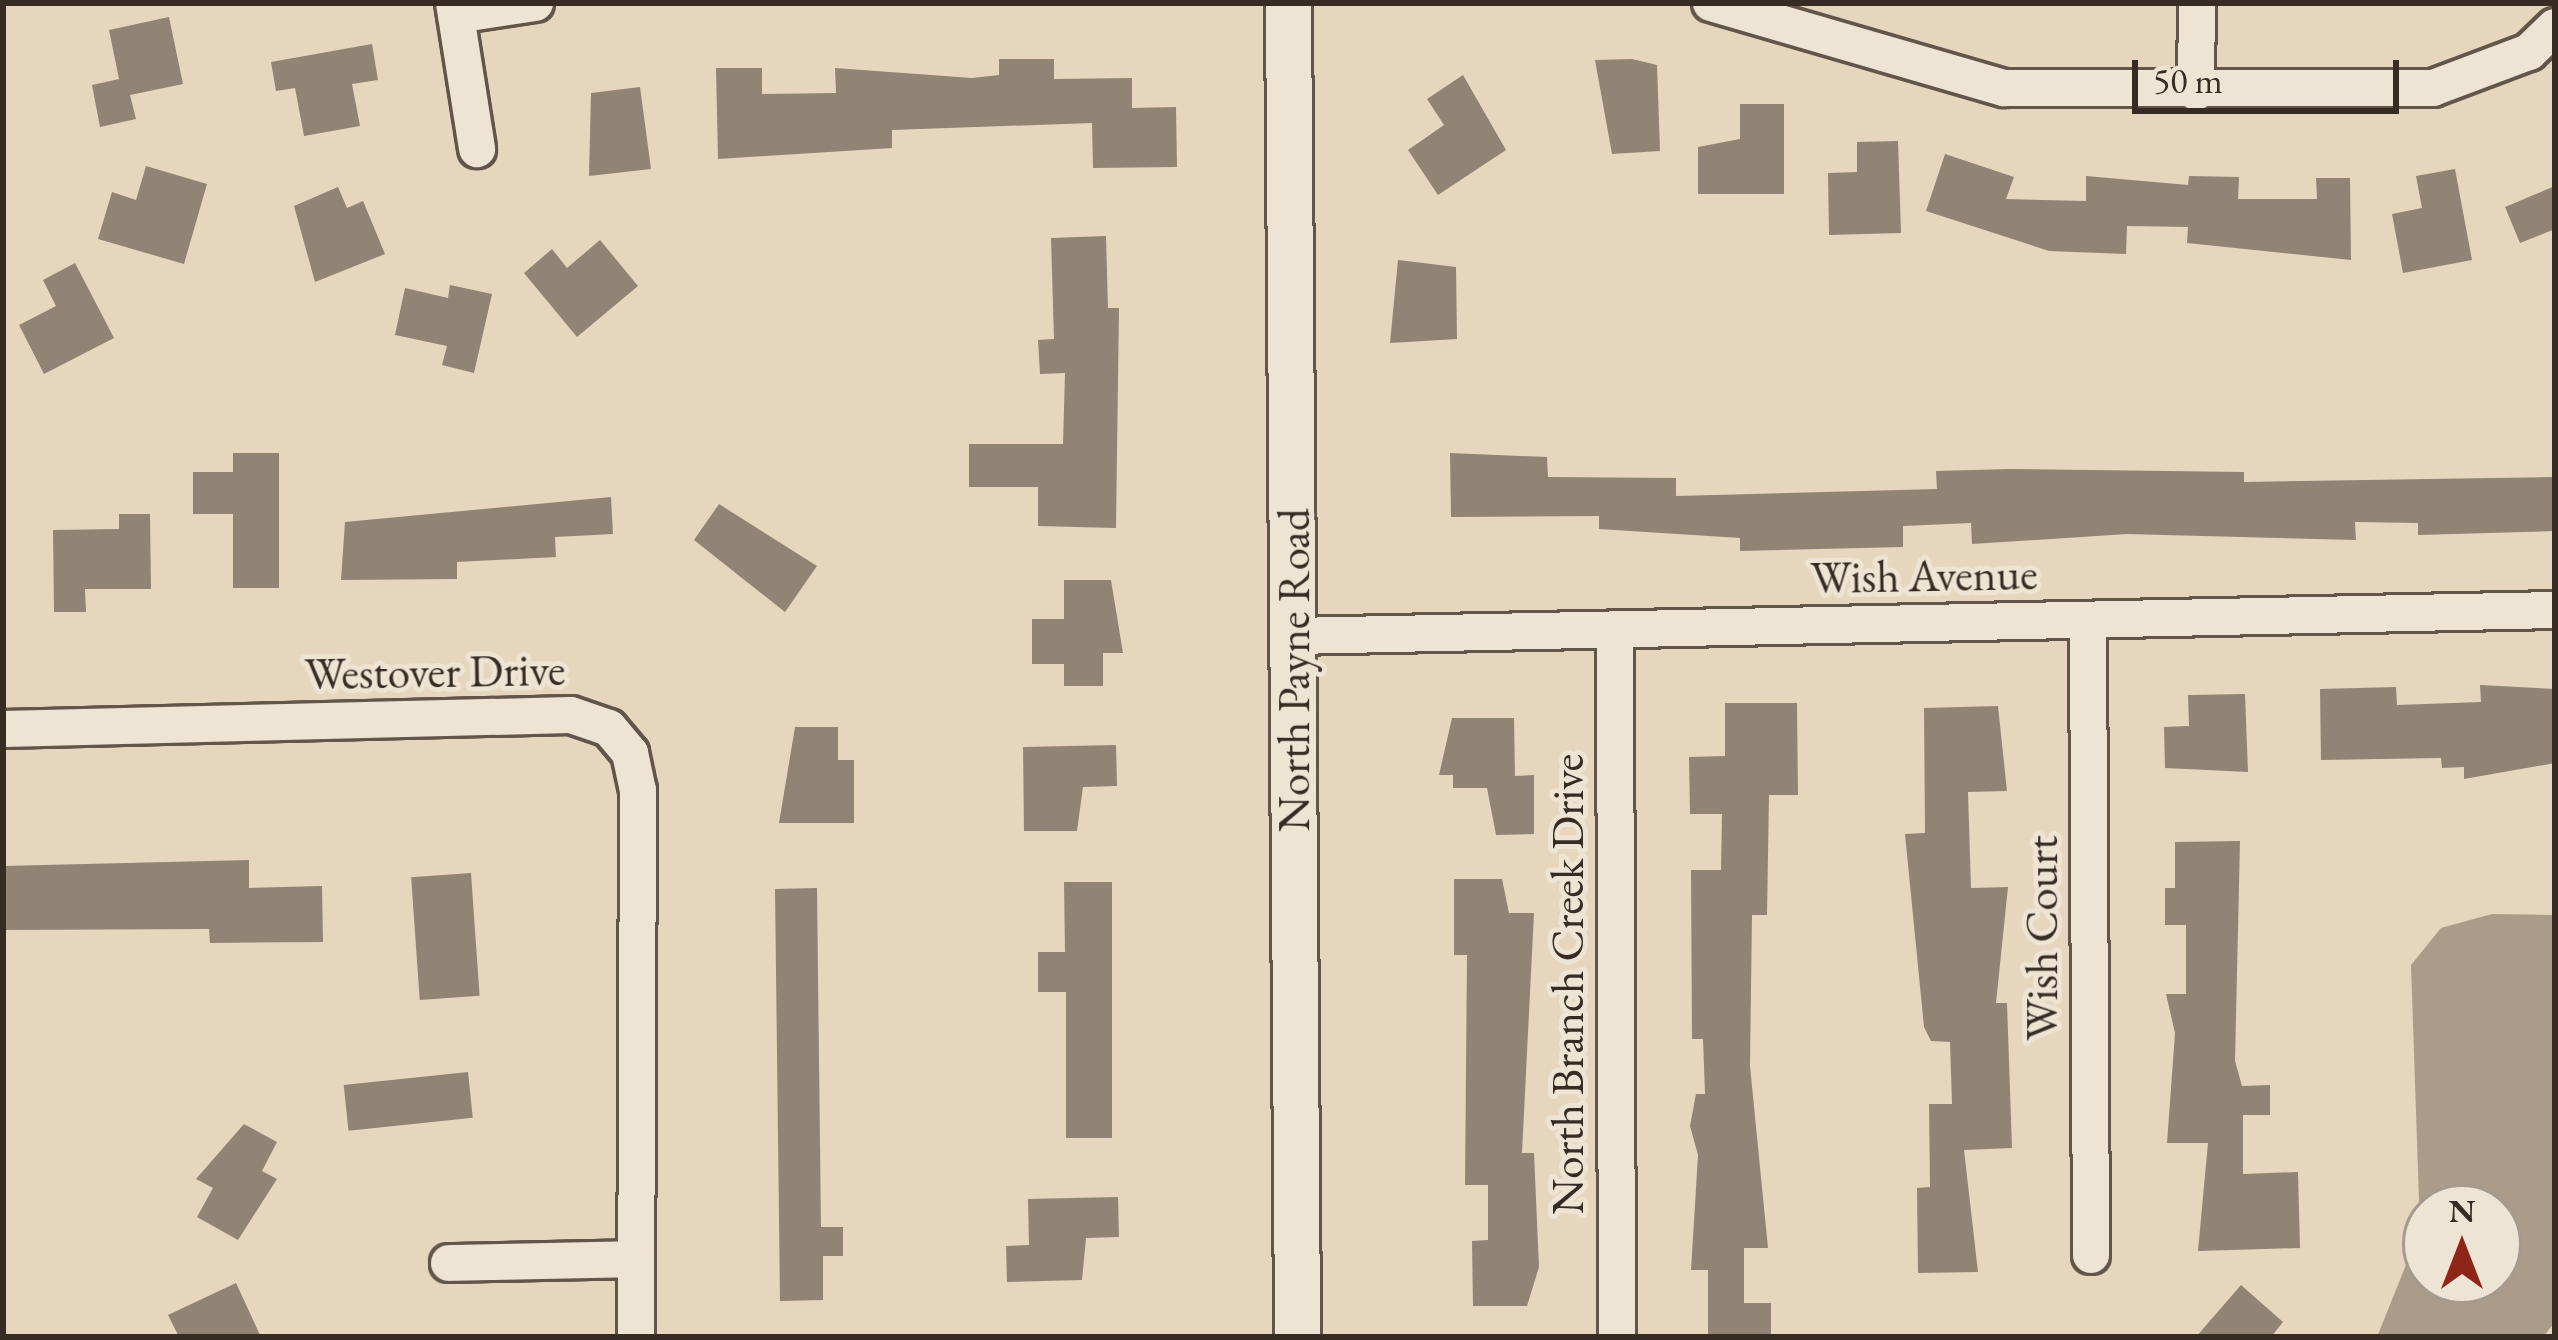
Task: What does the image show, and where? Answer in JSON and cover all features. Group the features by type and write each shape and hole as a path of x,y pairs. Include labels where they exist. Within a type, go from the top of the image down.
{"street":[{"path":"477,149 455,9 535,3"},
{"name":"North Payne Road","path":"1288,3 1297,1337"},
{"path":"1711,3 2004,88 2196,92 2432,88 2529,52 2555,27"},
{"path":"2196,92 2197,3"},
{"name":"Wish Avenue","path":"1294,636 2555,610"},
{"name":"Wish Court","path":"2088,621 2091,1256"},
{"name":"North Branch Creek Drive","path":"1615,630 1617,1337"},
{"name":"Westover Drive","path":"3,728 571,715 609,728 630,753 638,790 636,1337"},
{"path":"449,1262 635,1259"}],"shaded area":[{"path":"2492,914 2555,915 2555,1322 2543,1337 2377,1337 2402,1275 2402,1304 2522,1304 2522,1184 2418,1184 2411,965 2441,928"}],"building":[{"path":"169,17 183,84 130,95 136,119 100,127 92,85 119,79 109,30"},
{"path":"372,44 378,80 352,84 360,126 304,136 295,88 276,91 271,62"},
{"path":"999,59 1054,59 1054,79 1132,78 1132,108 1176,107 1177,167 1093,168 1092,123 892,130 892,148 718,159 716,68 762,68 762,94 836,93 835,68 972,78 999,75"},
{"path":"1632,59 1657,65 1660,151 1612,154 1595,60"},
{"path":"1463,75 1506,150 1438,195 1408,150 1444,125 1427,99"},
{"path":"640,87 651,169 589,176 591,93"},
{"path":"1740,104 1784,104 1784,194 1698,194 1698,147 1740,139"},
{"path":"1898,141 1901,233 1829,235 1828,173 1857,172 1857,142"},
{"path":"1945,154 2014,177 2006,199 2086,201 2086,176 2188,185 2189,176 2239,177 2238,199 2317,199 2316,178 2350,178 2351,260 2187,243 2188,227 2127,226 2126,254 2049,251 1926,211"},
{"path":"146,166 207,184 184,264 98,239 112,192 136,200"},
{"path":"2455,169 2472,260 2403,273 2392,214 2422,208 2416,176"},
{"path":"2555,186 2555,229 2520,243 2505,207"},
{"path":"338,187 347,208 363,201 385,254 315,282 294,206"},
{"path":"1106,236 1108,308 1119,308 1116,528 1038,526 1038,487 969,487 969,444 1063,444 1065,373 1040,374 1038,340 1054,339 1051,238"},
{"path":"600,240 638,286 577,337 524,273 552,249 567,268"},
{"path":"1398,260 1456,267 1457,339 1390,343"},
{"path":"75,263 114,338 44,374 19,325 56,306 43,280"},
{"path":"450,285 492,294 474,373 442,365 447,346 395,335 405,288 448,298"},
{"path":"233,453 279,453 279,588 233,588 233,514 193,514 193,472 233,472"},
{"path":"1450,453 1547,457 1548,477 1676,478 1676,496 1937,489 1936,471 2010,469 2244,472 2244,482 2555,477 2555,531 2418,535 2418,523 2355,522 2356,540 2127,534 1972,544 1971,523 1903,526 1903,547 1740,551 1740,538 1599,529 1599,516 1451,517"},
{"path":"611,497 613,534 555,537 556,557 457,562 457,579 341,580 345,522"},
{"path":"719,504 817,566 785,612 694,540"},
{"path":"119,514 150,514 151,589 85,589 86,612 54,612 53,530 119,529"},
{"path":"1064,580 1111,580 1123,653 1103,653 1103,686 1064,686 1064,664 1032,664 1032,619 1064,619"},
{"path":"2480,685 2555,689 2555,763 2464,779 2464,767 2442,768 2441,758 2321,760 2320,689 2396,687 2397,705 2481,702"},
{"path":"2245,694 2248,772 2165,768 2164,727 2189,726 2188,695"},
{"path":"1725,703 1797,703 1798,795 1769,795 1767,915 1752,915 1750,1066 1768,1248 1744,1248 1744,1303 1771,1303 1771,1337 1708,1337 1708,1270 1691,1270 1698,1155 1690,1126 1696,1094 1705,1094 1703,1039 1692,1039 1691,870 1721,870 1722,814 1690,814 1689,757 1725,756"},
{"path":"1998,706 2007,791 1968,792 1971,888 2008,887 1996,1003 2007,1003 2012,1148 1964,1150 1978,1272 1918,1273 1917,1188 1930,1187 1929,1104 1952,1104 1950,1042 1931,1041 1924,1027 1905,834 1925,833 1924,708"},
{"path":"1452,718 1514,718 1515,776 1534,775 1534,834 1496,835 1487,788 1453,788 1453,775 1439,775"},
{"path":"795,727 838,727 838,760 854,760 854,823 779,823"},
{"path":"1116,745 1117,786 1083,787 1077,831 1024,831 1023,747"},
{"path":"2240,841 2235,1061 2242,1086 2270,1085 2270,1115 2243,1115 2243,1174 2298,1172 2300,1248 2198,1251 2208,1143 2167,1143 2175,1033 2166,994 2186,994 2186,925 2165,925 2165,888 2175,888 2175,842"},
{"path":"249,860 249,888 322,886 323,942 210,943 209,929 3,930 3,866"},
{"path":"471,873 480,996 420,1000 411,877"},
{"path":"1454,879 1502,879 1509,913 1534,913 1522,1153 1534,1153 1539,1267 1527,1306 1473,1306 1472,1241 1488,1240 1488,1185 1465,1185 1467,955 1454,955"},
{"path":"1064,882 1112,882 1112,1138 1066,1138 1066,992 1038,992 1038,952 1065,952"},
{"path":"817,888 821,1227 843,1227 843,1256 823,1256 823,1300 780,1301 775,889"},
{"path":"468,1072 473,1118 348,1131 344,1085"},
{"path":"244,1124 277,1142 262,1171 277,1179 238,1240 197,1217 213,1188 196,1179"},
{"path":"1118,1197 1119,1237 1086,1238 1082,1280 1007,1282 1006,1246 1029,1245 1028,1199"},
{"path":"236,1283 261,1337 179,1337 168,1315"},
{"path":"2241,1285 2283,1322 2271,1337 2196,1337"}]}
